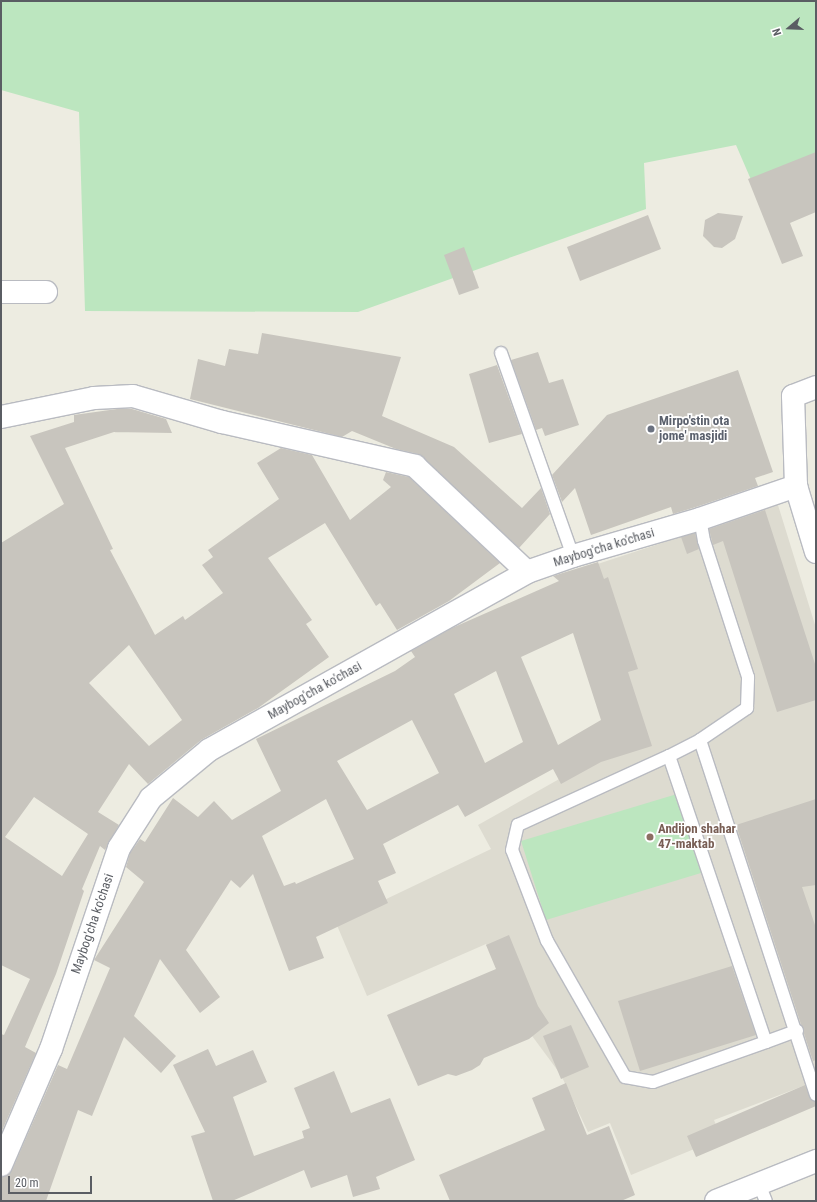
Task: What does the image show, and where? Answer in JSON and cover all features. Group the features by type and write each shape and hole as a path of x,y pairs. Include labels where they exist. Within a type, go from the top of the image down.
{"street":[{"path":"1,292 46,292"},
{"path":"816,387 793,396 796,486 816,552"},
{"path":"1,416 94,398 133,396 222,422 415,466 527,572"},
{"name":"Maybog'cha ko'chasi","path":"1,1165 51,1049 119,848 151,798 209,750 527,572 573,556 700,520 796,486"},
{"path":"716,1201 762,1192 816,1161"}],"lane":[{"path":"501,353 573,556"},
{"path":"700,520 704,541 748,677 746,708 700,740 670,756 518,825 512,850 547,941 625,1077 653,1082 796,1031"},
{"path":"700,740 816,1094"},
{"path":"670,756 766,1042"}],"shaded area":[{"name":"Andijon shahar 47-maktab","path":"778,505 816,628 816,1081 714,1120 721,1138 631,1175 610,1123 588,1132 561,1075 521,1021 486,944 367,996 336,923 491,849 478,825 614,748 558,577"}],"green space":[{"path":"1,1 816,1 816,158 752,182 736,145 644,163 646,209 358,312 85,311 79,112 1,90"},
{"path":"677,794 701,873 546,920 521,841"}],"building":[{"path":"816,152 816,212 790,223 803,256 782,264 748,179"},
{"path":"718,213 743,216 735,239 722,248 714,247 703,236 705,220"},
{"path":"648,215 661,249 580,281 567,247"},
{"path":"464,247 479,288 459,295 444,255"},
{"path":"262,333 401,357 382,416 454,447 522,508 541,488 550,514 519,548 418,454 396,449 352,431 342,437 190,399 198,359 225,366 229,349 258,354"},
{"path":"538,352 549,383 563,379 579,425 545,436 542,428 536,430 511,360"},
{"path":"497,365 522,434 489,443 469,374"},
{"path":"738,370 773,472 755,478 758,486 673,514 671,507 591,535 575,488 562,502 552,475 607,415"},
{"path":"117,409 132,409 166,419 172,433 114,432 65,448 113,549 110,550 155,635 183,616 185,620 223,593 202,565 213,557 208,550 279,499 257,463 281,448 312,455 350,520 391,487 383,480 386,472 409,477 500,563 449,601 397,630 380,603 376,606 325,523 268,558 312,620 306,624 329,657 258,708 201,740 148,784 129,764 98,812 119,825 105,850 100,846 82,889 84,891 56,974 25,1047 36,1053 1,1133 1,1034 4,1035 30,979 1,965 1,543 64,504 30,436 74,422 74,415","holes":["129,645 182,720 149,746 89,683","34,797 88,834 62,876 5,837"]},
{"path":"765,510 816,667 816,700 777,712 723,541 713,545 709,529"},
{"path":"695,533 699,549 687,554 681,537"},
{"path":"598,562 604,579 608,577 638,669 628,672 652,746 601,762 561,784 553,769 465,817 458,805 383,844 396,873 378,881 388,903 316,937 324,958 289,971 253,874 240,888 231,880 186,950 220,997 200,1013 160,959 134,1016 176,1056 161,1073 124,1037 92,1116 78,1110 46,1201 1,1201 1,1177 8,1175 12,1170 58,1065 67,1069 110,968 94,960 144,882 126,867 130,853 140,839 145,842 173,798 198,817 214,801 232,820 281,791 256,739 395,671 415,657 411,651 452,628 559,581 553,576","holes":["573,633 601,720 558,745 521,657","496,671 523,742 485,763 454,694","412,720 439,773 367,810 337,761","326,799 354,859 296,884 295,882 284,886 262,836"]},
{"path":"816,799 816,885 802,887 816,928 816,1060 813,1061 736,825"},
{"path":"509,935 538,1006 549,1023 529,1039 484,1058 480,1065 472,1070 456,1076 448,1074 418,1086 387,1015 496,969 486,945"},
{"path":"732,966 756,1035 640,1071 618,1001"},
{"path":"571,1025 589,1067 561,1079 543,1036"},
{"path":"208,1049 216,1066 253,1050 267,1082 233,1097 254,1156 304,1138 302,1131 310,1128 294,1088 334,1071 351,1113 390,1098 415,1160 376,1177 380,1189 353,1197 347,1175 311,1188 304,1170 232,1201 213,1201 191,1136 205,1132 173,1065"},
{"path":"566,1083 587,1135 609,1126 635,1195 621,1201 450,1201 439,1175 545,1130 532,1098"},
{"path":"805,1085 811,1099 816,1101 816,1106 696,1157 687,1136"}],"place":[{"name":"Mirpo'stin ota jome' masjidi","path":"651,429"},
{"name":"Andijon shahar 47-maktab","path":"650,837"}]}
